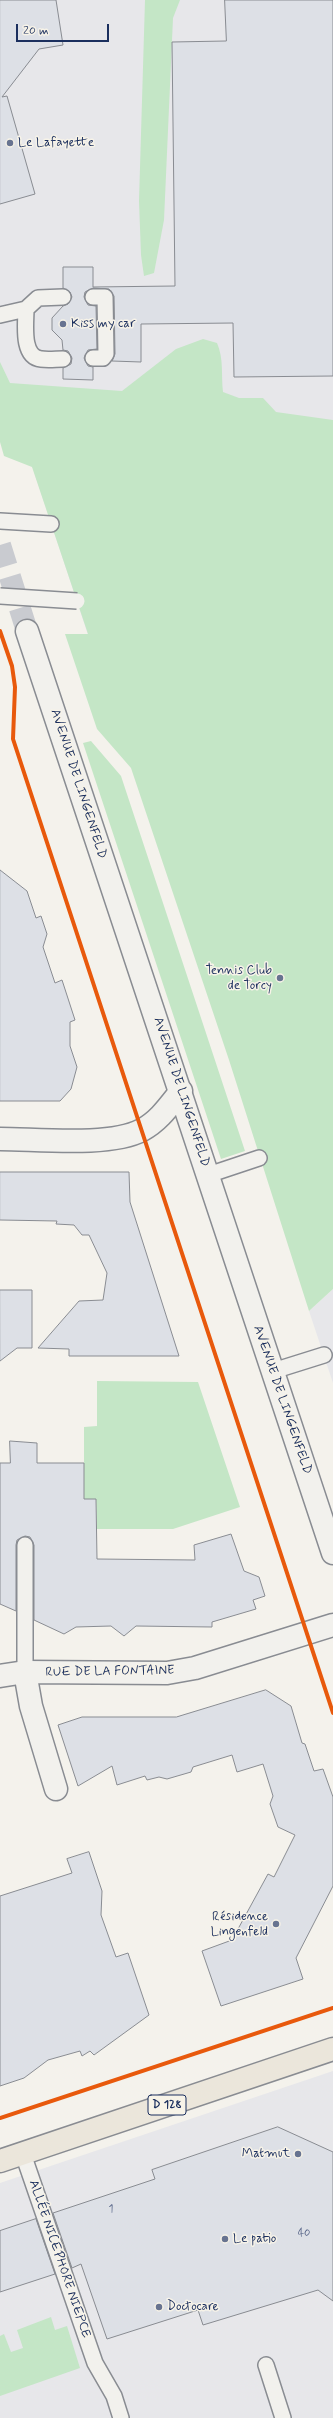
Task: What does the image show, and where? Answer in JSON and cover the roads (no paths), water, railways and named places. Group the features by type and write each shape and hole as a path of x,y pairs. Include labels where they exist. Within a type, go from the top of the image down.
{"main road":[{"name":"D 128","path":"0,2161 329,2054"}],"street":[{"name":"AVENUE DE LINGENFELD","path":"27,631 181,1091 333,1553"},
{"path":"0,1139 86,1140 128,1136 158,1119 181,1091"},
{"name":"RUE DE LA FONTAINE","path":"0,1676 25,1672 167,1673 195,1668 333,1625"},
{"path":"25,1672 31,1706 56,1789"}],"lane":[{"path":"0,315 26,309 38,298 63,297"},
{"path":"99,297 100,356"},
{"path":"26,309 27,348 39,359 63,359"},
{"path":"0,521 51,524"},
{"path":"0,596 77,601"},
{"path":"208,1176 259,1158"},
{"path":"273,1371 324,1356"},
{"path":"25,1545 25,1672"},
{"name":"ALLÉE NICEPHORE NIEPCE","path":"22,2154 96,2363 114,2396 121,2418"},
{"path":"266,2365 283,2418"}],"tunnel":[{"path":"0,545 27,631"}],"place":[{"name":"Le Lafayette","path":"10,143"},
{"name":"Kiss my car","path":"63,324"},
{"name":"Tennis Club de Torcy","path":"280,978"},
{"name":"Résidence Lingenfeld","path":"276,1924"},
{"name":"Matmut","path":"298,2154"},
{"name":"Le patio","path":"225,2239"},
{"name":"Doctocare","path":"159,2307"}]}
